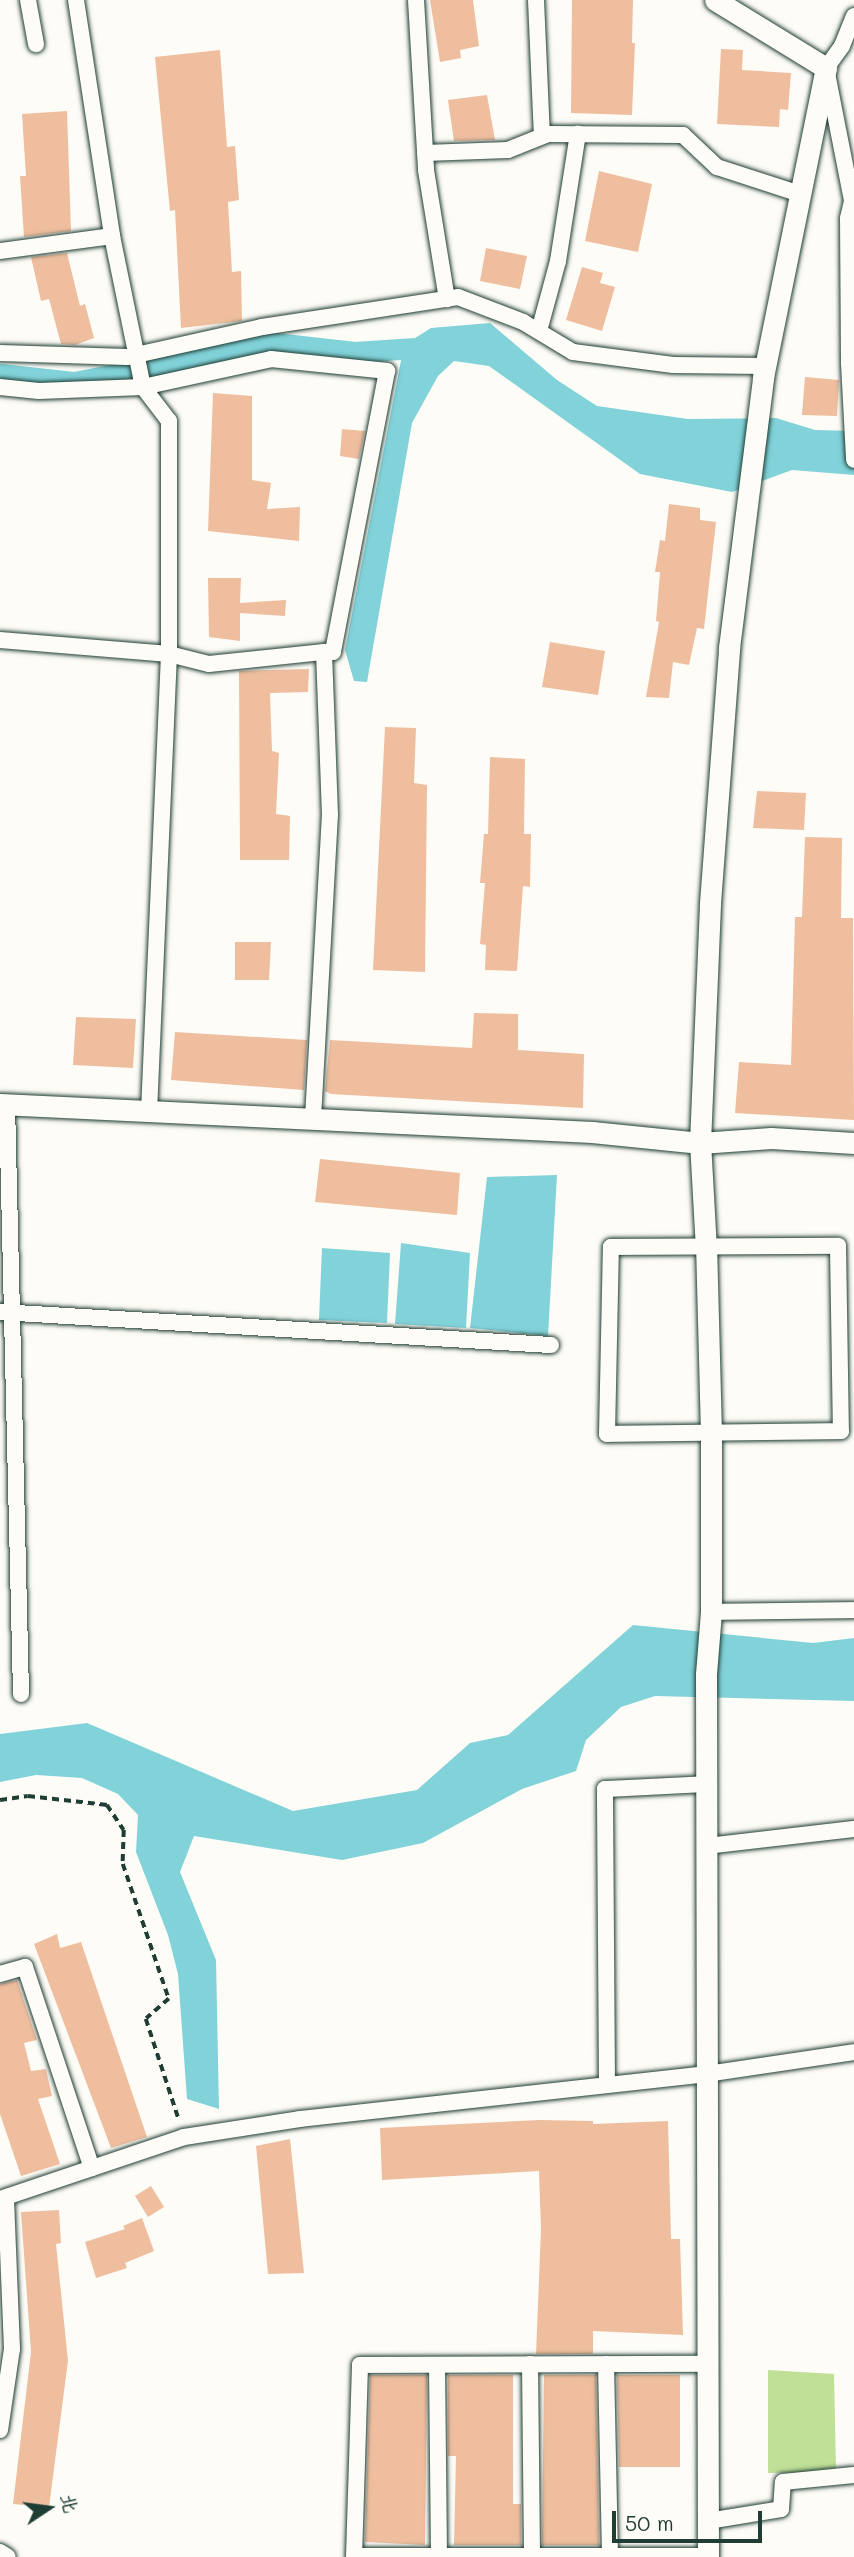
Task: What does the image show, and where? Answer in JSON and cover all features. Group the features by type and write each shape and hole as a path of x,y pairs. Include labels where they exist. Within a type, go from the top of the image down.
{"street":[{"path":"28,0 36,44"},
{"path":"76,0 112,236 143,387 169,421 169,654 149,1111"},
{"path":"416,0 425,153 447,299"},
{"path":"536,0 542,136"},
{"path":"715,0 826,68 847,140 853,201 848,218 854,460"},
{"path":"708,2364 360,2365 354,2556 708,2556 708,2364 706,2074 706,1674 711,1612 711,1434 700,1143 710,903 729,648 764,372 826,68 842,46 854,16"},
{"path":"539,331 558,261 578,134"},
{"path":"425,153 508,150 542,136 683,135 717,167 800,194"},
{"path":"0,251 112,236"},
{"path":"0,353 127,357 262,327 458,297 523,322 573,352 673,365 764,372"},
{"path":"0,387 39,391 143,387 271,359 387,371 333,652 209,664 169,654 0,640"},
{"path":"313,1121 330,814 324,652"},
{"path":"21,1694 6,1311 4,1104 313,1121 592,1132 700,1143 771,1139 854,1143"},
{"path":"838,1246 841,1431 607,1434 611,1247 838,1246 854,1241"},
{"path":"6,1311 551,1345"},
{"path":"711,1612 854,1610"},
{"path":"607,2085 605,1789 707,1784"},
{"path":"707,1846 854,1829"},
{"path":"0,1973 25,1966 92,2168"},
{"path":"0,2446 12,2349 3,2199 184,2137 300,2119 706,2074 854,2052"},
{"path":"530,2364 532,2556"},
{"path":"606,2364 610,2556"},
{"path":"437,2365 439,2556"},
{"path":"708,2521 782,2509 783,2482 854,2475"},
{"path":"0,2552 8,2557"}],"path":[{"path":"0,1800 28,1796 107,1805 124,1830 123,1864 170,1999 146,2019 184,2137"}],"green space":[{"path":"768,2370 834,2374 836,2472 768,2473"}],"water":[{"path":"490,323 557,380 597,406 688,419 776,418 815,430 854,431 854,475 792,470 732,492 640,474 489,366 454,361 438,376 412,423 367,682 354,681 345,650 404,345 431,328"},
{"path":"557,1175 548,1336 470,1328 487,1177"},
{"path":"401,1243 470,1253 466,1328 395,1324"},
{"path":"322,1248 390,1253 387,1323 319,1320"},
{"path":"633,1625 813,1643 854,1638 854,1701 655,1696 621,1707 586,1740 576,1771 522,1789 423,1843 342,1860 194,1836 180,1872 216,1960 219,2109 187,2099 178,1974 168,1935 136,1852 138,1815 118,1794 82,1778 36,1775 0,1782 0,1734 87,1723 293,1811 417,1790 470,1743 508,1735"}],"building":[{"path":"430,0 473,0 479,46 460,50 461,58 440,62"},
{"path":"572,0 633,0 632,43 635,43 632,115 571,113"},
{"path":"721,49 743,50 742,70 791,73 788,110 780,109 779,127 717,124"},
{"path":"220,50 227,147 235,146 239,200 228,202 232,272 241,271 242,321 181,328 175,210 170,211 155,57"},
{"path":"487,95 495,140 454,141 448,100"},
{"path":"67,111 71,231 24,237 20,176 26,176 22,114"},
{"path":"599,171 652,184 638,252 585,241"},
{"path":"486,248 527,256 520,289 480,281"},
{"path":"67,253 80,306 85,304 94,338 75,345 61,344 49,299 41,301 31,257"},
{"path":"582,267 603,273 600,283 615,287 602,331 566,320"},
{"path":"805,377 839,380 837,416 802,415"},
{"path":"213,393 252,396 252,480 271,483 267,509 300,507 299,541 208,531"},
{"path":"342,429 365,431 359,459 340,456"},
{"path":"669,504 700,508 700,520 716,522 704,629 697,628 689,665 673,662 669,698 646,697 659,622 656,621 660,572 655,572 660,540 665,541"},
{"path":"208,578 241,578 240,603 286,600 285,616 240,613 240,641 209,637"},
{"path":"550,642 605,651 598,695 542,687"},
{"path":"309,669 308,692 270,693 272,751 279,753 276,814 290,816 289,860 240,860 239,671"},
{"path":"385,727 416,728 414,783 427,785 425,972 373,970"},
{"path":"490,757 525,759 524,834 531,834 530,887 523,886 517,971 485,970 486,945 480,944 485,883 480,883 484,834 488,834"},
{"path":"757,791 806,793 804,830 753,828"},
{"path":"805,837 842,838 841,918 853,918 854,1120 735,1113 739,1062 791,1065 795,917 802,917"},
{"path":"235,942 271,942 269,980 235,980"},
{"path":"474,1013 518,1014 518,1050 584,1054 583,1108 331,1094 325,1091 330,1040 472,1048"},
{"path":"76,1017 136,1019 133,1068 73,1065"},
{"path":"175,1032 307,1040 304,1090 171,1080"},
{"path":"320,1159 460,1173 457,1215 315,1202"},
{"path":"57,1934 60,1948 81,1942 147,2137 111,2148 34,1944"},
{"path":"17,1980 37,2040 24,2043 31,2071 46,2069 52,2096 38,2099 60,2164 21,2176 0,2114 0,1984"},
{"path":"539,2120 593,2121 593,2124 668,2121 671,2239 680,2239 683,2335 593,2331 593,2354 536,2354 541,2229 539,2171 382,2180 380,2128"},
{"path":"290,2139 304,2273 268,2274 256,2146"},
{"path":"151,2186 164,2207 148,2217 135,2196"},
{"path":"59,2210 61,2243 56,2244 68,2361 49,2507 13,2504 31,2352 21,2212"},
{"path":"142,2218 154,2251 125,2263 127,2268 96,2278 85,2242 125,2229 123,2226"},
{"path":"370,2375 427,2375 425,2545 365,2542"},
{"path":"448,2375 513,2375 513,2504 521,2504 521,2545 454,2545 456,2456 448,2456"},
{"path":"544,2375 596,2375 599,2545 542,2545"},
{"path":"617,2375 680,2375 680,2467 619,2467"}],"waterway":[{"path":"0,374 74,382 275,343 354,352 431,347"}]}
